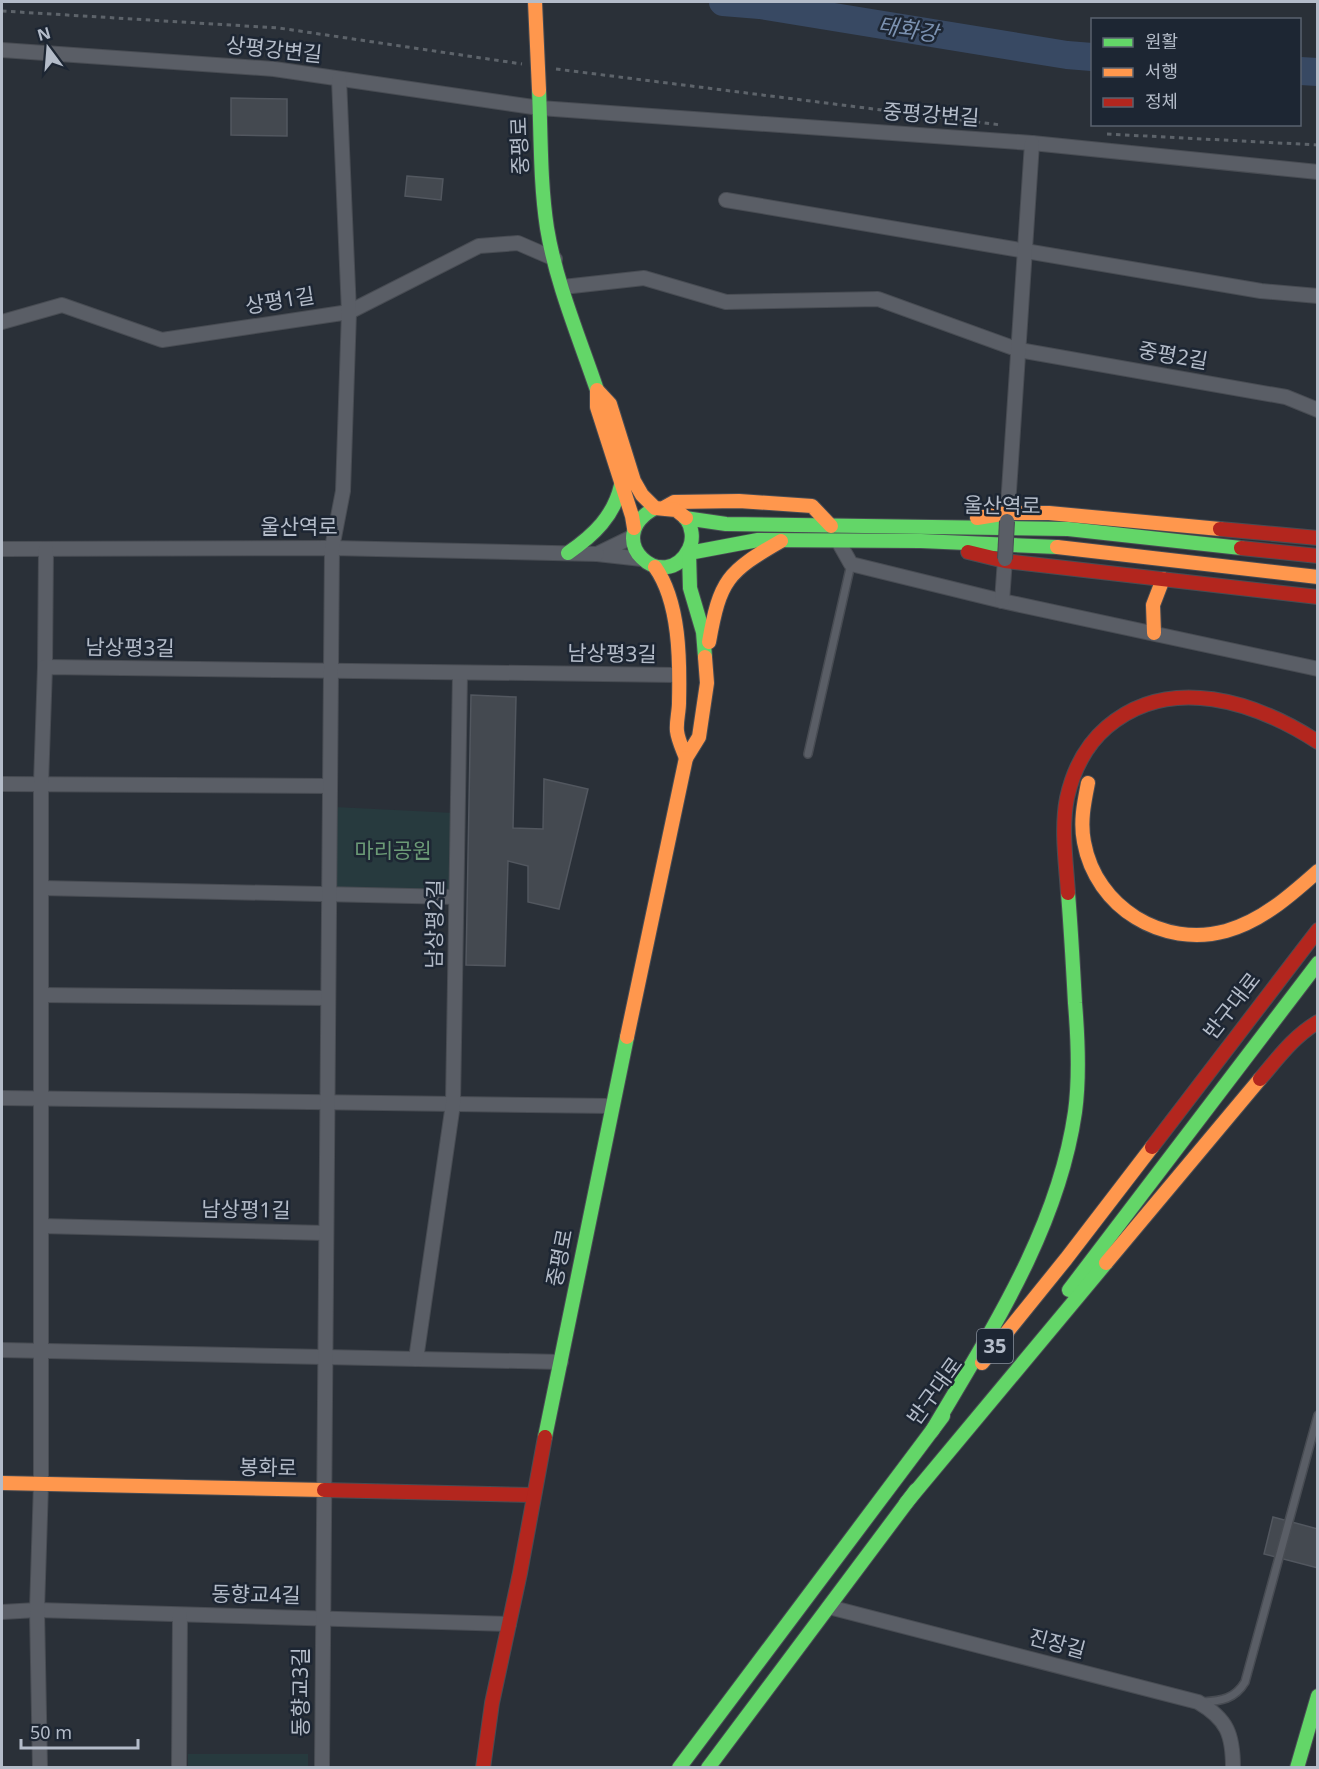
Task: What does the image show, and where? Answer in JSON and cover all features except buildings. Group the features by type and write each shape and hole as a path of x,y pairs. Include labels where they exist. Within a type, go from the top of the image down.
{"main road":[{"name":"중평로","path":"535,2 542,185 548,229 563,287 597,390"},
{"path":"597,390 597,407 621,485 633,532 633,547 642,559 655,567 663,578 669,593 676,638 679,704 677,732 687,758"},
{"path":"597,390 610,404 634,482 642,495 660,507 675,510 686,518 693,533 693,543 689,553 682,560 674,566 655,567"},
{"path":"568,553 591,538 618,503 621,485"},
{"path":"633,532 638,519 646,512 674,502 717,501 812,506 831,526"},
{"path":"922,526 1049,513 1317,538"},
{"name":"울산역로","path":"686,518 726,524 1068,529 1317,556"},
{"name":"울산역로","path":"689,553 758,540 921,541 1048,546 1317,577"},
{"path":"707,657 715,607 726,581 748,560 782,540"},
{"path":"921,541 1005,560 1317,597"},
{"path":"689,553 690,588 703,632 707,657"},
{"path":"1154,633 1151,613 1154,596 1163,579"},
{"name":"중평로","path":"483,1767 492,1703 612,1106 687,758 699,737 707,683 707,657"},
{"path":"932,1431 1026,1267 1050,1214 1068,1156 1077,1098 1079,1060 1064,824 1069,787 1082,756 1097,736 1125,714 1162,700 1188,697 1219,700 1257,710 1296,728 1317,742"},
{"path":"1094,768 1086,789 1082,812 1086,847 1095,874 1109,896 1141,923 1184,936 1212,934 1241,926 1272,909 1317,871"},
{"name":"반구대로","path":"679,1767 984,1359 1066,1259 1317,930"},
{"name":"반구대로","path":"708,1767 1317,963"},
{"path":"906,1503 1291,1042 1317,1022"},
{"name":"봉화로","path":"2,1483 533,1495"},
{"path":"1297,1767 1317,1696"}],"street":[{"name":"상평강변길","path":"2,50 274,69 540,108"},
{"path":"324,1357 332,548 343,491 349,312 339,79"},
{"name":"중평강변길","path":"540,108 1032,143 1317,172"},
{"path":"1002,601 1032,143"},
{"path":"726,200 1260,291 1317,296"},
{"name":"상평1길","path":"2,322 62,305 162,340 349,312 479,246 518,243 555,259"},
{"name":"중평2길","path":"563,287 644,278 726,302 878,299 1019,350 1286,397 1317,410"},
{"path":"597,554 633,532"},
{"path":"838,541 851,564 1002,601 1317,669"},
{"name":"울산역로","path":"2,549 332,548 597,554 642,559"},
{"path":"40,1767 37,1611 41,1484 41,784 46,549"},
{"name":"남상평3길","path":"45,667 677,675"},
{"name":"남상평2길","path":"453,1104 460,674"},
{"path":"2,784 330,786"},
{"path":"41,888 456,897"},
{"path":"41,995 328,998"},
{"path":"2,1098 612,1106"},
{"path":"416,1359 453,1104"},
{"name":"남상평1길","path":"41,1227 326,1233"},
{"path":"2,1350 561,1362"},
{"name":"동향교3길","path":"322,1767 324,1357"},
{"name":"진장길","path":"829,1607 1198,1702 1221,1719 1228,1731 1232,1741 1233,1767"},
{"name":"동향교4길","path":"2,1612 37,1611 509,1624"},
{"path":"179,1767 180,1615"}],"lane":[{"path":"808,754 851,564"},
{"path":"1198,1702 1231,1698 1240,1691 1245,1682 1317,1415"}],"path":[{"path":"2,10 279,28 533,65"},
{"path":"556,69 1003,125"},
{"path":"1097,134 1317,144"}],"green space":[{"name":"마리공원","path":"335,807 454,813 452,891 334,890"},
{"path":"188,1754 308,1754 308,1767 188,1767"}],"waterway":[{"name":"태화강","path":"723,2 760,5 1067,55 1091,57"},
{"name":"태화강","path":"1301,71 1318,72"}],"traffic: fast":[{"path":"539,90 542,176 551,249 562,289 597,390"},
{"path":"568,553 602,524 618,496 621,485"},
{"path":"655,508 639,521 633,534 635,547 642,558 653,565 666,567 678,562 689,549 692,533 686,518"},
{"path":"685,518 726,524 1068,529 1241,548"},
{"path":"705,657 703,632 690,588 689,553 758,540 921,541 1057,547"},
{"path":"932,1431 999,1317 1019,1278 1054,1197 1066,1155 1075,1112 1078,1071 1068,893"},
{"path":"1069,1290 1318,963"},
{"path":"545,1437 627,1037"},
{"path":"906,1503 1106,1263"},
{"path":"679,1768 943,1416"},
{"path":"708,1768 916,1490"},
{"path":"1297,1768 1318,1696"}],"traffic: slow":[{"path":"535,2 539,90"},
{"path":"634,528 597,407 597,390 610,404 634,481 642,495 655,508 676,510 686,518"},
{"path":"665,507 674,502 739,501 812,506 831,526"},
{"path":"977,518 1008,513 1049,513 1220,529"},
{"path":"709,642 717,604 729,580 737,570 781,541"},
{"path":"1057,547 1318,577"},
{"path":"655,567 669,597 677,632 679,669 677,731 686,758 699,737 707,683 705,657"},
{"path":"1154,633 1153,605 1163,579"},
{"path":"627,1037 686,758"},
{"path":"1088,783 1082,827 1091,865 1102,886 1118,904 1136,918 1157,928 1179,934 1202,935 1239,927 1264,914 1318,871"},
{"path":"1106,1263 1260,1079"},
{"path":"982,1363 1152,1147"},
{"path":"2,1483 324,1490"}],"traffic: jam":[{"path":"1220,529 1318,538"},
{"path":"1241,548 1318,556"},
{"path":"968,552 1005,561 1318,597"},
{"path":"1068,893 1064,822 1067,798 1073,778 1081,759 1099,734 1132,710 1158,701 1185,697 1213,699 1241,705 1268,715 1318,742"},
{"path":"1152,1147 1318,930"},
{"path":"1260,1079 1294,1041 1318,1022"},
{"path":"483,1768 492,1703 520,1573 545,1437"},
{"path":"324,1490 533,1495"}]}
